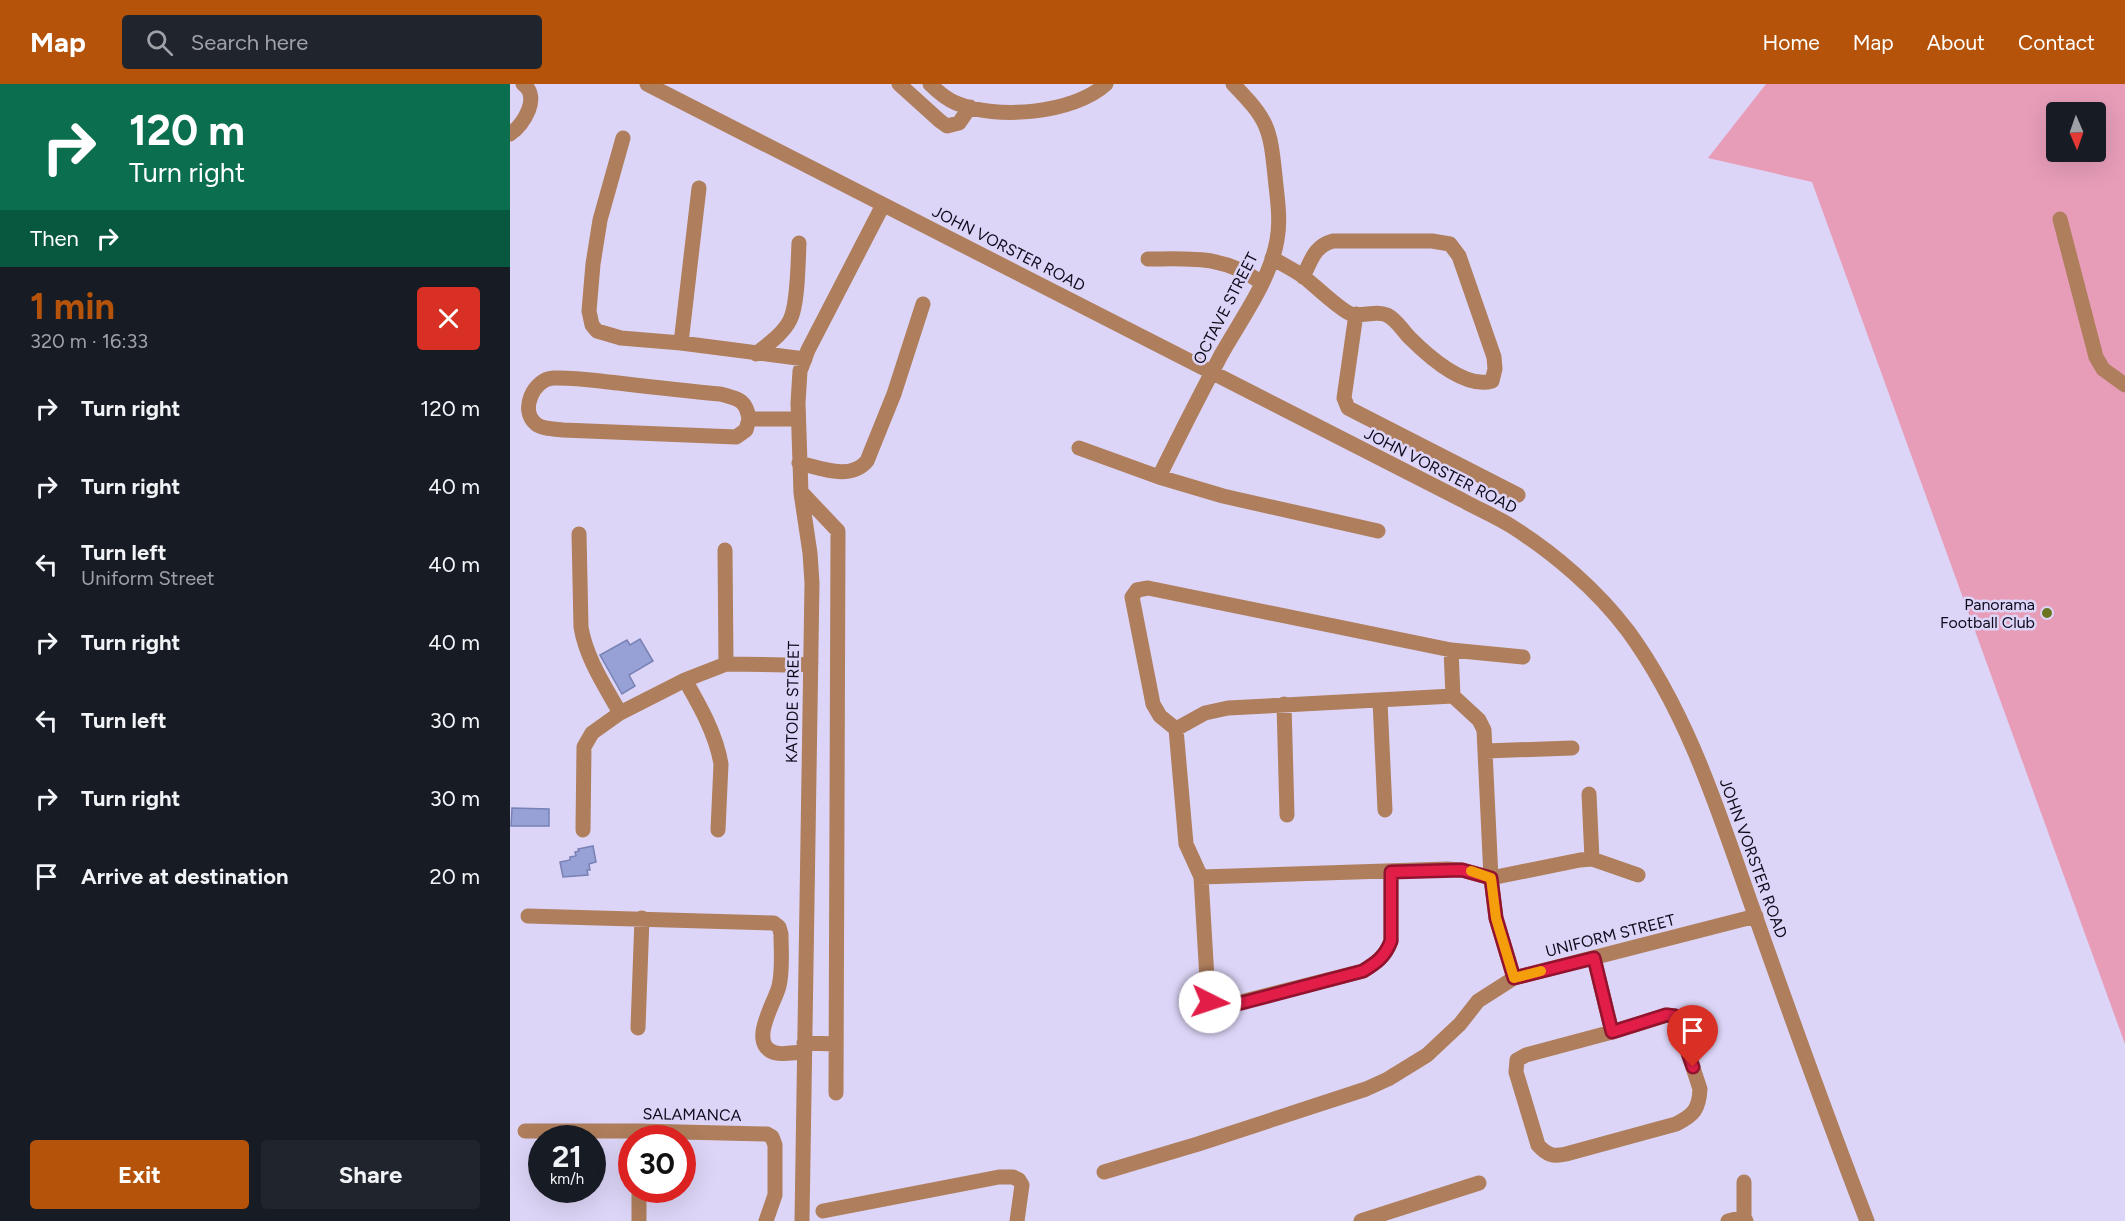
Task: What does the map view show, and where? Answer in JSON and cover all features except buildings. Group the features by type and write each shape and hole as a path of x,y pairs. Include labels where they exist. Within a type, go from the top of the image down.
{"street":[{"path":"510,134 524,121 531,97 529,90 523,84"},
{"name":"JOHN VORSTER ROAD","path":"647,84 1510,526 1556,558 1597,596 1628,632 1676,711 1699,760 1867,1221"},
{"path":"899,84 947,126 959,123 970,107"},
{"path":"930,84 948,99 970,107 1006,111 1049,109 1078,101 1098,92 1106,84"},
{"name":"OCTAVE STREET","path":"1159,477 1262,283 1277,240 1278,223 1271,138 1257,110 1233,84"},
{"path":"623,138 600,220 589,311 592,325 597,331 621,338 804,359"},
{"path":"681,344 699,188"},
{"name":"KATODE STREET","path":"802,1221 812,567 799,463 800,371 883,205"},
{"path":"2060,219 2096,357 2103,369 2125,386"},
{"path":"1272,258 1303,277 1350,314 1385,314 1394,320 1409,338 1456,375 1472,381 1485,383 1492,381 1495,375 1494,357 1459,256 1450,244 1432,241 1333,241 1323,244 1316,250 1303,277"},
{"path":"756,354 779,334 790,320 794,309 799,243"},
{"path":"1148,259 1216,261 1245,271 1262,283"},
{"path":"799,463 848,472 861,468 867,461 894,394 923,304"},
{"path":"1356,314 1344,398 1348,408 1518,495"},
{"path":"551,378 579,379 720,394 744,404 749,419 746,430 736,437 563,430 537,424 531,417 530,406 534,389 539,382 551,378"},
{"path":"749,419 798,419"},
{"path":"1079,448 1159,477 1223,496 1378,531"},
{"path":"801,493 838,531 836,1093"},
{"path":"579,534 583,640 620,713"},
{"path":"725,550 726,664"},
{"path":"1391,872 1391,941 1387,952 1378,962 1363,971 1217,1008 1210,1002 1201,878 1186,844 1176,729 1160,716 1154,704 1132,601 1134,592 1148,588 1451,650 1523,657"},
{"path":"1451,650 1453,696 1479,720 1484,730 1491,878 1496,918 1514,978"},
{"path":"583,830 584,747 592,733 620,713 685,680 726,664 811,663"},
{"path":"685,680 713,735 719,753 721,764 718,830"},
{"path":"1176,729 1205,713 1217,710 1284,704 1453,696"},
{"path":"1380,701 1385,810"},
{"path":"1284,704 1287,815"},
{"path":"1485,751 1572,748"},
{"path":"1589,794 1592,860"},
{"path":"1201,878 1462,870 1491,878 1580,860 1592,860 1638,875"},
{"path":"528,916 771,922 776,924 781,934 780,984 765,1017 764,1042 767,1048 775,1053 836,1044"},
{"name":"UNIFORM STREET","path":"1104,1172 1366,1089 1388,1079 1426,1055 1460,1024 1478,1001 1514,978 1755,916"},
{"path":"638,1028 642,918"},
{"path":"1594,958 1612,1032"},
{"path":"1666,1015 1675,1016 1700,1089 1700,1100 1696,1108 1691,1116 1676,1124 1566,1154 1548,1155 1538,1145 1516,1072 1517,1060 1526,1055 1612,1032 1666,1015"},
{"name":"SALAMANCA","path":"525,1131 618,1134"},
{"name":"SALAMANCA","path":"696,1135 763,1134 772,1137 775,1144 775,1195 766,1221"},
{"path":"823,1211 1008,1177 1019,1180 1022,1185 1017,1221"},
{"path":"1728,1221 1745,1219 1744,1182"},
{"path":"1361,1221 1479,1183"},
{"path":"639,1203 639,1221"}],"shaded area":[{"name":"Panorama Football Club","path":"1766,84 2125,84 2125,1044 1812,182 1708,158"}],"slow traffic":[{"path":"1471,871 1491,878 1496,918 1514,978 1541,971"}],"place":[{"name":"Panorama Football Club","path":"2047,613"}],"route":[{"path":"1210,1002 1217,1008 1222,1008 1363,971 1378,962 1387,952 1391,941 1391,872 1462,870 1491,878 1496,918 1514,978 1594,958 1612,1032 1666,1015 1675,1016 1693,1067"}]}
